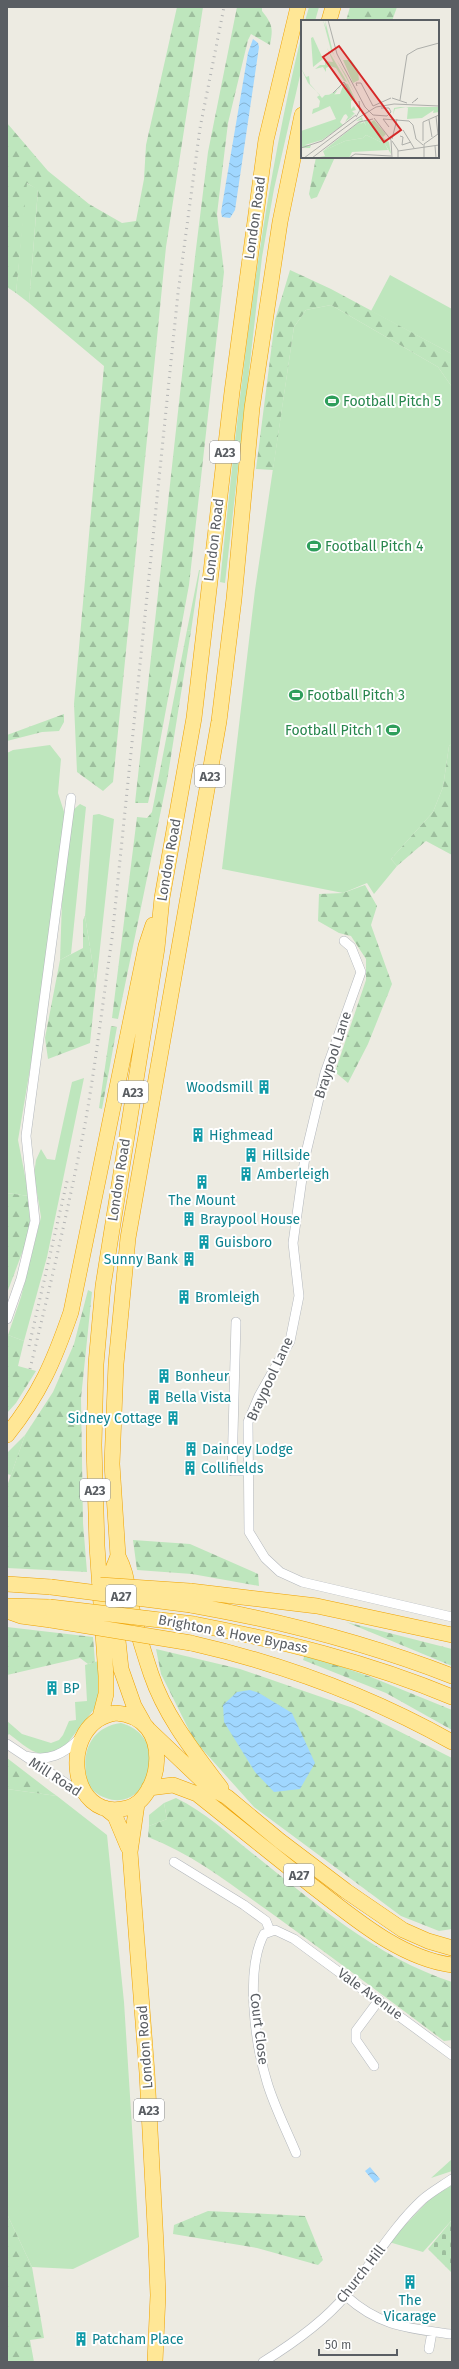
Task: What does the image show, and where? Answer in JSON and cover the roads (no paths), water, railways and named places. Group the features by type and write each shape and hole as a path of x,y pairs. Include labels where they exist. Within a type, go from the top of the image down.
{"highway":[{"name":"London Road","path":"100,1717 106,1694 96,1530 94,1445 96,1364 102,1286 156,948 162,898 194,718 232,392 266,140 298,7"},
{"path":"329,20 334,7"},
{"name":"London Road","path":"146,1726 129,1694 121,1669 111,1574 118,1556 112,1464 116,1364 128,1238 219,721 234,599 252,408 280,222 301,120"},
{"path":"7,1435 28,1409 54,1360 71,1312 146,946 162,898"},
{"path":"118,1556 126,1574 129,1599 147,1663 165,1706 190,1748 228,1797"},
{"name":"A27","path":"7,1584 51,1587 117,1585 191,1598 316,1606 452,1635"},
{"name":"Brighton & Hove Bypass","path":"191,1598 361,1644 452,1676"},
{"name":"Brighton & Hove Bypass","path":"7,1606 51,1614 194,1624 306,1648 367,1665 452,1697"},
{"name":"A27","path":"7,1611 21,1616 51,1614 246,1656 305,1674 359,1696 417,1722 452,1742"},
{"path":"124,1714 146,1726 156,1745 157,1754 154,1776 149,1788 137,1804 127,1808 105,1808 88,1798 82,1790 77,1771 77,1760 82,1737 100,1717 124,1714"},
{"name":"A27","path":"146,1726 210,1787 228,1797 280,1841 390,1922 428,1941 452,1948"},
{"name":"A27","path":"149,1788 173,1785 197,1794 348,1913 402,1948 436,1963 452,1966"},
{"name":"London Road","path":"137,1804 130,1852 147,2073 156,2245 158,2295 155,2362"},
{"name":"London Road","path":"105,1808 115,1816 130,1852"}],"street":[{"path":"7,1319 21,1279 35,1221 26,1136 71,798"},
{"name":"Braypool Lane","path":"344,941 351,947 361,972 325,1073 309,1139 293,1243 299,1296 290,1340 259,1396 248,1422 248,1532 265,1558 280,1572 302,1582 452,1617"},
{"path":"236,1322 232,1471 248,1471"},
{"name":"Mill Road","path":"23,1755 34,1758 50,1758 69,1749 82,1737"},
{"name":"Mill Road","path":"7,1744 88,1798"},
{"path":"174,1862 244,1905 266,1921 270,1931"},
{"name":"Vale Avenue","path":"270,1931 275,1930 294,1939 450,2051"},
{"name":"Court Close","path":"270,1931 264,1934 257,1951 253,2000 267,2082 296,2153"},
{"path":"374,2066 356,2040 356,2031 379,2000"},
{"name":"Church Hill","path":"263,2362 306,2332 346,2296 383,2245 422,2200 452,2179"},
{"path":"346,2296 360,2309 388,2324 450,2334"},
{"path":"429,2349 432,2332"}],"water":[{"path":"253,39 258,43 259,47 235,210 230,218 222,217 221,212 248,53"},
{"path":"250,1690 259,1693 292,1713 315,1763 300,1789 274,1792 255,1772 224,1722 223,1705 237,1692"},
{"path":"370,2167 380,2179 375,2183 365,2171"}],"railway":[{"path":"30,1369 52,1277 85,1124 96,1054 112,938 178,293 200,128 224,7"},
{"path":"29,1346 68,1177"}],"place":[{"name":"Football Pitch 5","path":"332,401"},
{"name":"Football Pitch 4","path":"314,546"},
{"name":"Football Pitch 3","path":"296,695"},
{"name":"Football Pitch 1","path":"393,730"},
{"name":"Woodsmill","path":"264,1087"},
{"name":"Highmead","path":"198,1135"},
{"name":"Hillside","path":"251,1155"},
{"name":"Amberleigh","path":"246,1174"},
{"name":"The Mount","path":"202,1182"},
{"name":"Braypool House","path":"189,1219"},
{"name":"Guisboro","path":"204,1242"},
{"name":"Sunny Bank","path":"189,1259"},
{"name":"Bromleigh","path":"184,1297"},
{"name":"Bonheur","path":"164,1376"},
{"name":"Bella Vista","path":"154,1397"},
{"name":"Sidney Cottage","path":"173,1418"},
{"name":"Daincey Lodge","path":"191,1449"},
{"name":"Collifields","path":"190,1468"},
{"name":"BP","path":"52,1688"},
{"name":"The Vicarage","path":"410,2282"},
{"name":"Patcham Place","path":"81,2339"}]}
